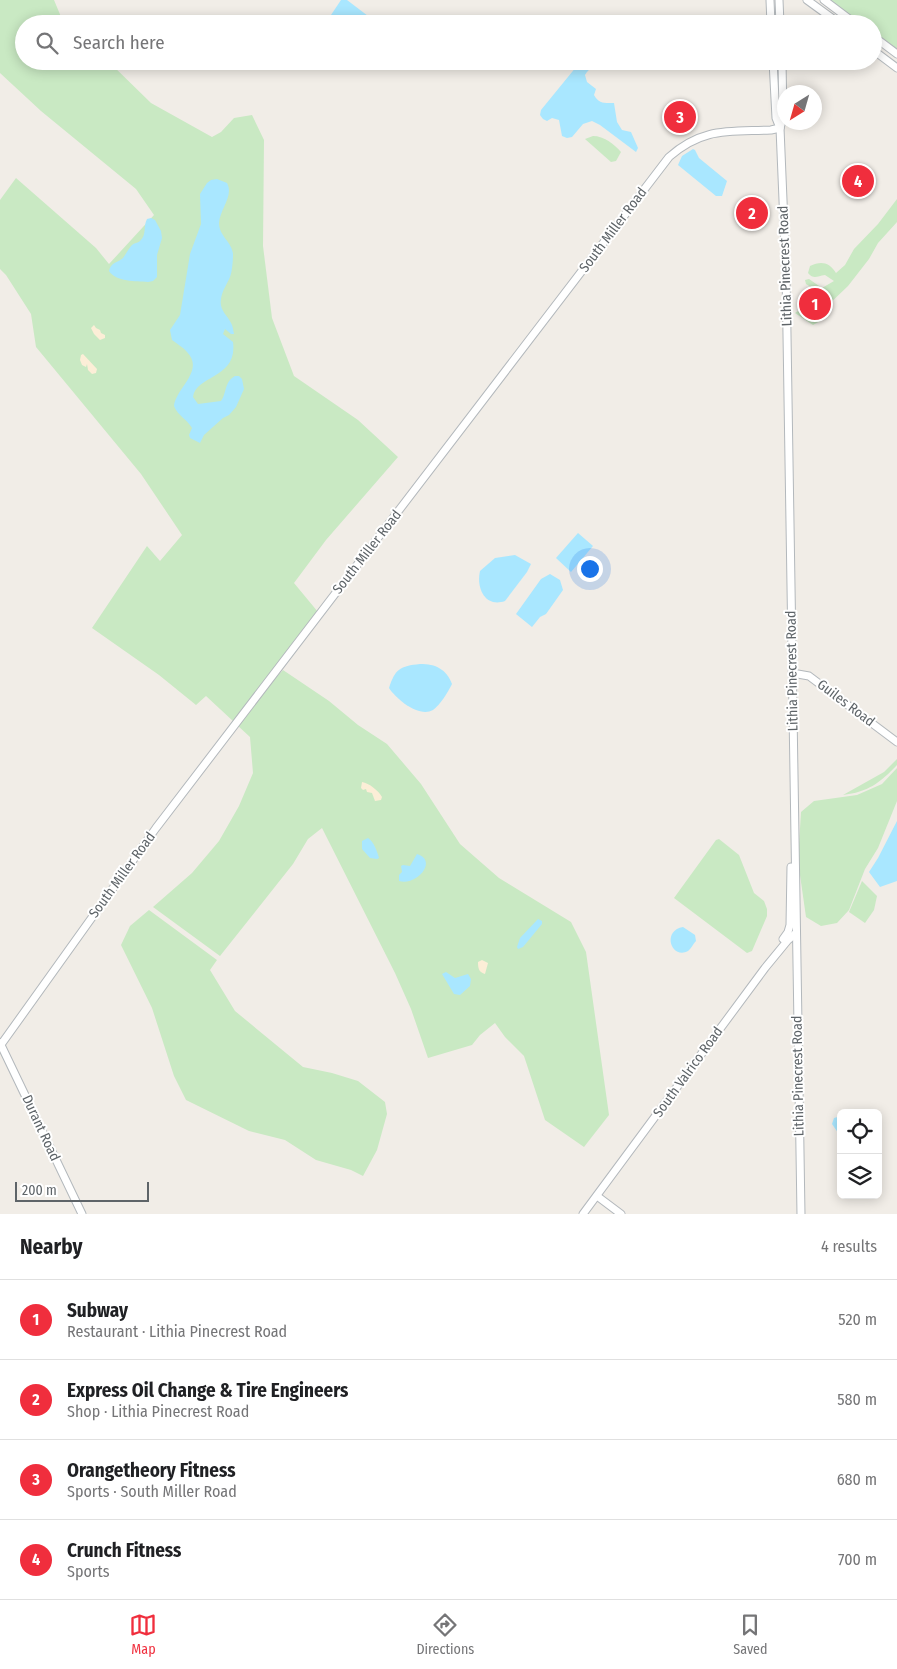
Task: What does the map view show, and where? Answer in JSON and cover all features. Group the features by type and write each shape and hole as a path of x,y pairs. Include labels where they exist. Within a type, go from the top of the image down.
{"street":[{"path":"770,0 771,15"},
{"path":"779,0 779,15"},
{"path":"779,9 784,0"},
{"path":"808,0 828,15"},
{"path":"824,0 844,15"},
{"path":"882,43 897,54"},
{"path":"882,57 897,68"},
{"name":"Lithia Pinecrest Road","path":"773,70 777,120"},
{"name":"Lithia Pinecrest Road","path":"782,70 782,85"},
{"name":"South Miller Road","path":"0,1044 156,828 636,201 659,168 681,146 701,136 715,133 777,129"},
{"name":"Lithia Pinecrest Road","path":"780,130 786,272 795,855 792,932 801,1214"},
{"name":"Guiles Road","path":"792,673 809,676 897,742"},
{"name":"South Valrico Road","path":"583,1214 765,968 788,940 792,932"},
{"name":"Durant Road","path":"0,1044 82,1214"},
{"path":"597,1196 621,1214"}],"green space":[{"path":"0,0 54,0 60,15 15,15 15,70 117,70 151,103 212,137 221,132 234,118 252,115 264,140 263,246 272,318 294,376 358,420 398,457 326,540 294,583 318,612 234,722 206,696 196,705 159,675 92,628 147,546 160,561 182,535 141,474 36,347 31,314 6,275 0,269 0,200 16,178 96,248 109,264 154,215 136,189 41,111 0,73"},
{"path":"827,0 897,0 897,53 882,42 882,15 846,15"},
{"path":"593,136 601,137 608,141 621,152 616,161 611,162 585,139"},
{"path":"897,199 897,222 878,243 869,259 848,286 825,308 824,319 813,325 795,313 798,311 810,319 814,316 813,311 821,306 821,301 814,289 806,284 805,280 809,279 822,288 834,281 825,275 812,276 808,273 810,266 818,263 828,265 836,273 845,265 854,249 878,224"},
{"path":"283,670 387,744 421,784 460,844 499,878 571,922 586,952 609,1115 584,1147 545,1120 524,1056 505,1037 495,1023 480,1035 472,1045 428,1058 411,1009 395,973 322,828 308,839 293,864 220,956 153,907 192,873 219,841 239,806 253,773 250,737 237,725 265,689"},
{"path":"897,759 897,765 873,786 860,792 843,795 884,772"},
{"path":"897,768 897,801 878,848 865,869 849,910 837,923 821,926 806,917 798,861 801,812 814,801 857,795 882,784"},
{"path":"719,839 739,855 754,893 764,901 767,909 767,916 752,951 747,953 674,898 716,840"},
{"path":"862,881 877,896 874,910 865,923 849,912"},
{"path":"149,910 217,960 210,970 235,1011 303,1067 358,1081 385,1102 387,1114 377,1150 363,1176 351,1170 316,1160 285,1140 249,1131 186,1100 174,1076 152,1008 121,945 130,926"}],"sand":[{"path":"94,325 105,335 105,338 100,340 94,334 91,328"},
{"path":"83,354 97,369 96,373 92,374 88,370 87,364 86,367 82,365 80,360"},
{"path":"362,782 376,790 382,797 381,800 375,801 372,793 367,792 366,789 363,790 361,788"},
{"path":"482,960 488,963 485,974 479,968 478,962"}],"water":[{"path":"341,0 347,0 367,15 331,15"},
{"path":"574,70 589,70 585,75 587,82 596,89 594,95 598,100 605,103 614,103 617,122 622,130 631,132 638,148 636,152 592,121 583,124 572,137 567,138 562,136 559,120 552,118 547,121 543,119 540,115 541,110"},
{"path":"693,149 699,158 727,181 722,196 716,196 678,165 682,156"},
{"path":"217,179 227,183 229,188 228,198 219,223 221,232 233,254 231,275 222,293 221,303 222,309 233,327 234,334 225,329 223,334 233,342 233,354 223,370 201,384 193,397 198,404 221,401 227,384 235,376 239,376 242,379 244,389 236,407 204,435 200,443 190,438 189,435 192,428 174,406 193,366 192,359 187,352 172,340 170,330 180,315 190,254 201,224 200,194 207,183"},
{"path":"147,219 155,220 161,231 162,238 157,255 157,277 153,281 148,282 127,280 112,275 109,271 111,266 123,258 132,245 142,239"},
{"path":"578,533 593,546 571,572 556,558"},
{"path":"515,555 531,564 505,601 492,602 487,599 481,590 479,584 480,571 495,558"},
{"path":"550,574 560,580 563,590 546,614 540,617 532,627 516,614 541,579"},
{"path":"420,664 440,668 452,684 438,705 433,710 427,712 408,706 389,688 399,670 403,667"},
{"path":"897,821 897,881 880,887 869,872"},
{"path":"368,838 376,850 379,858 377,859 370,858 362,849 362,841"},
{"path":"417,854 426,861 423,872 413,880 399,881 399,875 402,872 401,866 410,866"},
{"path":"538,919 542,921 542,924 523,947 518,949 520,938"},
{"path":"683,927 695,935 696,941 688,951 682,953 677,952 671,944 671,939 672,934 676,930"},
{"path":"446,972 455,978 468,974 471,979 470,986 460,995 454,994 442,974"},
{"path":"837,1117 837,1131 832,1124 834,1118"}],"place":[{"name":"Orangetheory Fitness","path":"680,117"},
{"name":"Crunch Fitness","path":"858,181"},
{"name":"Express Oil Change & Tire Engineers","path":"752,213"},
{"name":"Subway","path":"815,304"}]}
